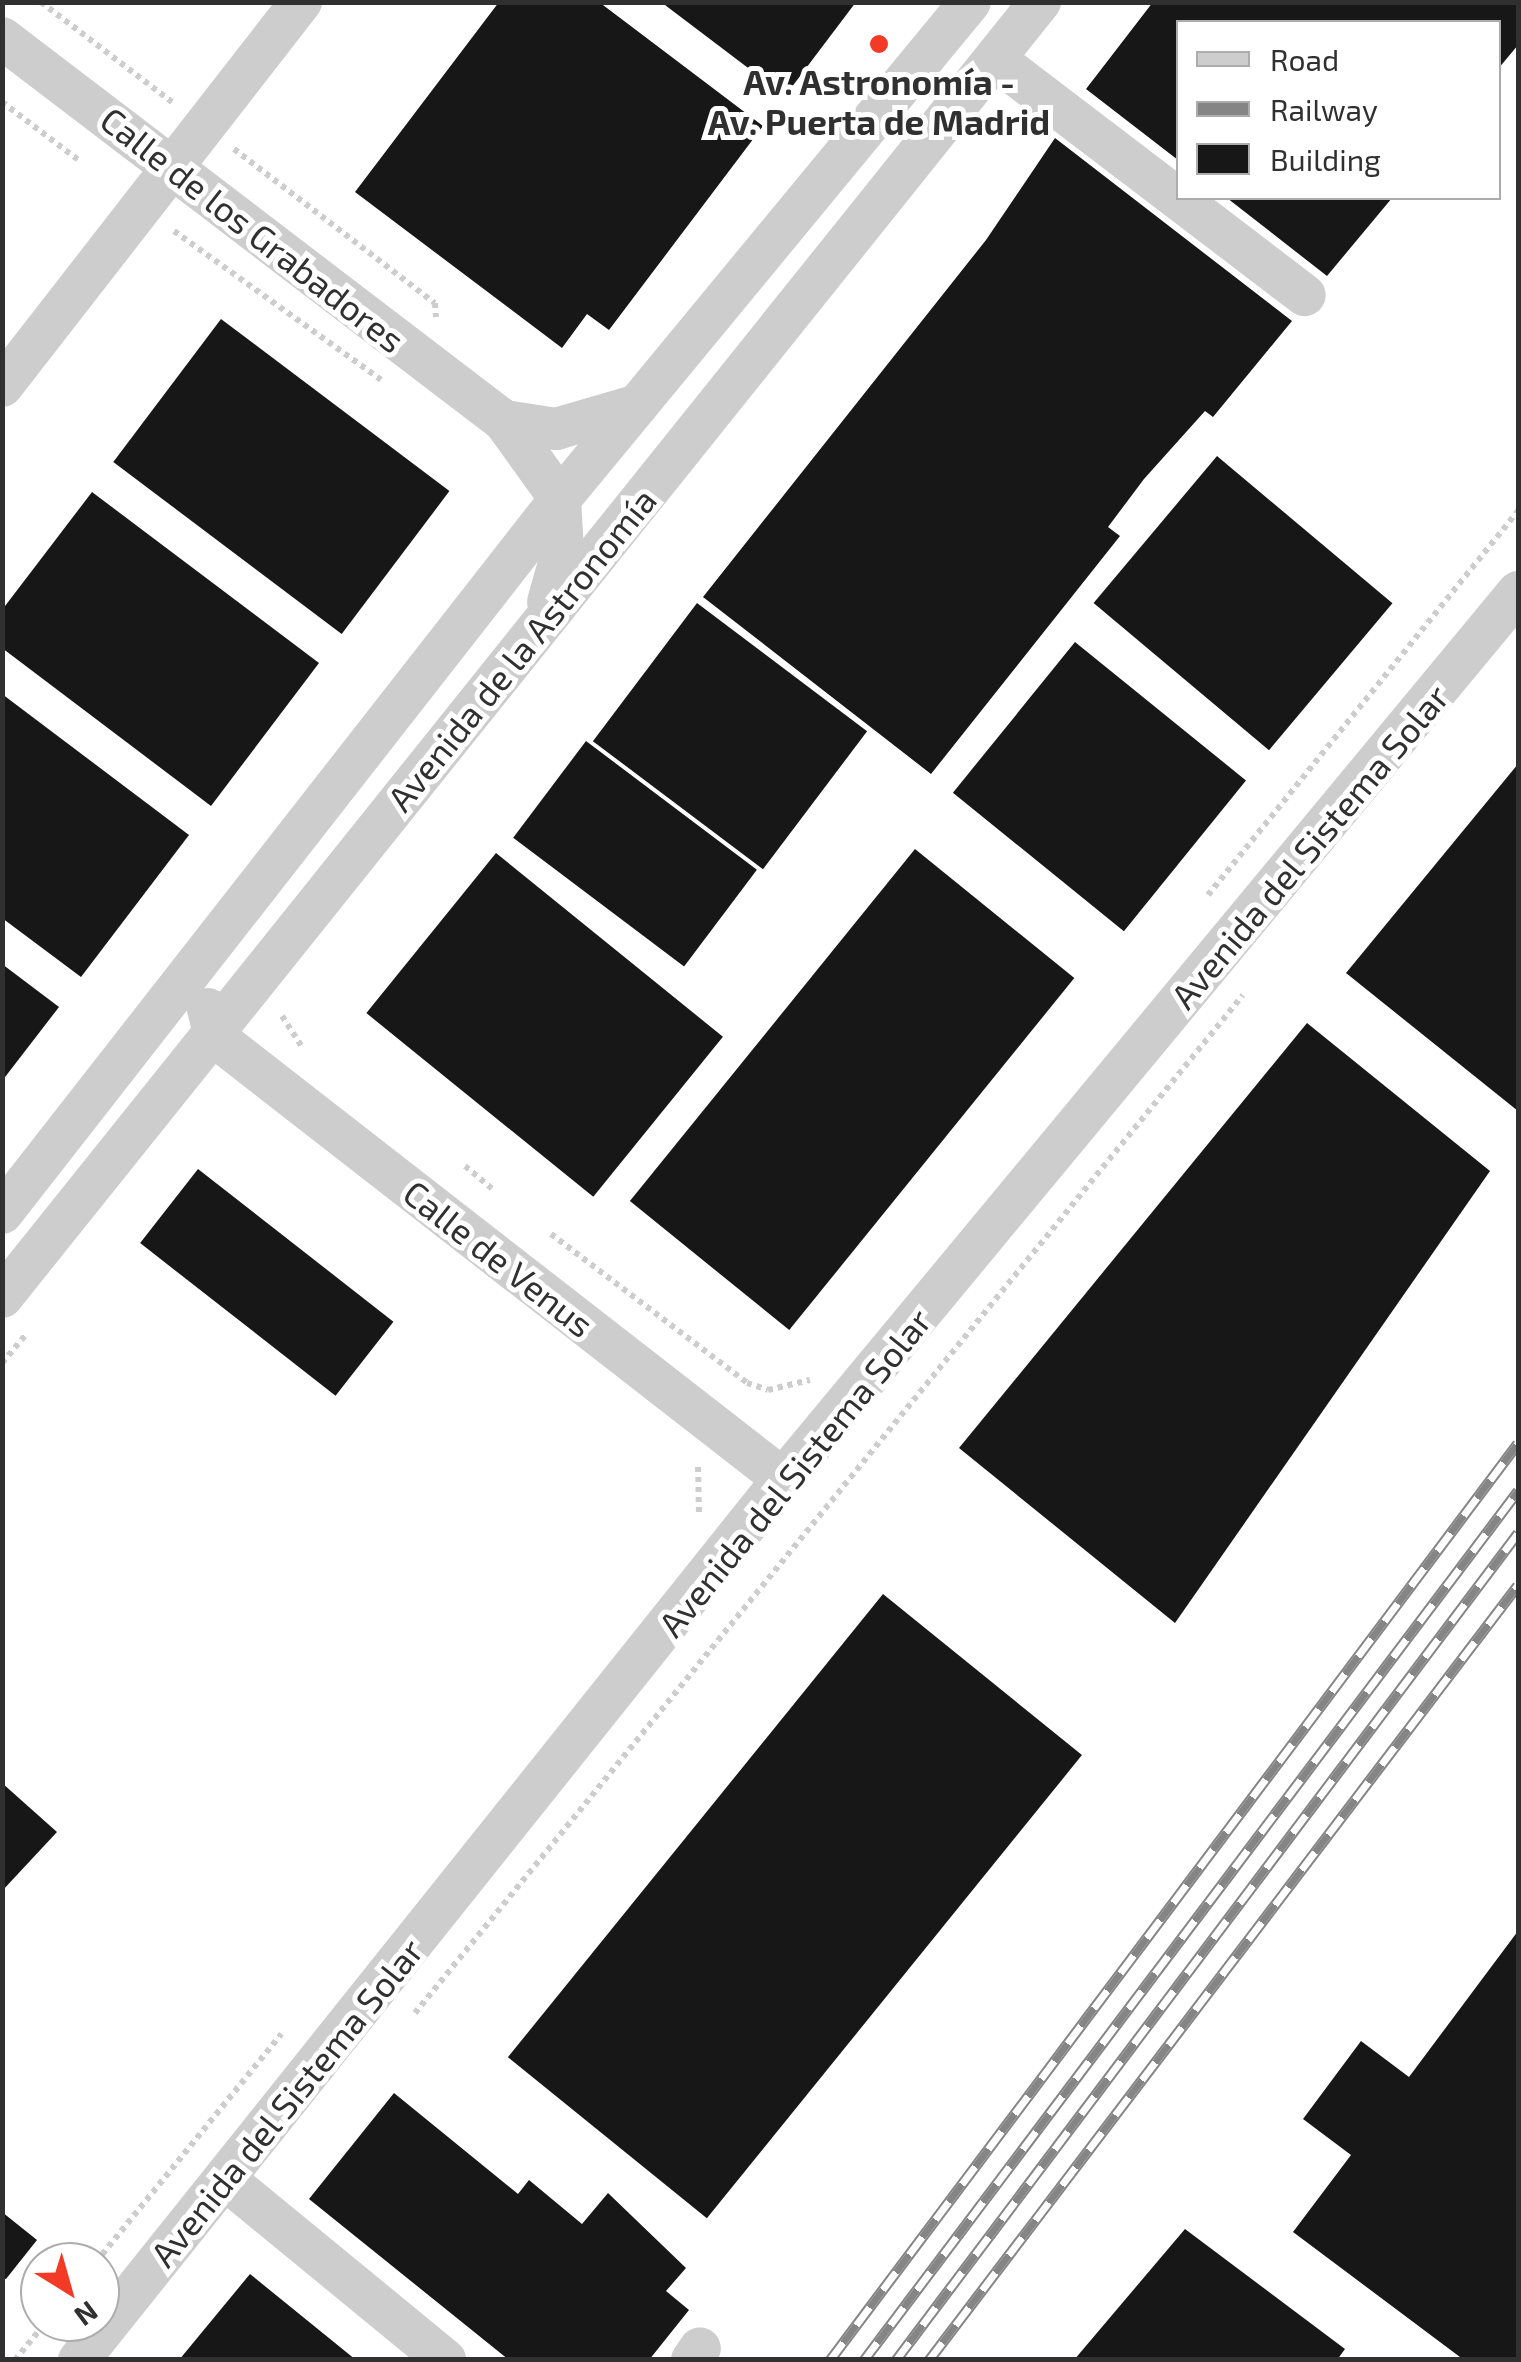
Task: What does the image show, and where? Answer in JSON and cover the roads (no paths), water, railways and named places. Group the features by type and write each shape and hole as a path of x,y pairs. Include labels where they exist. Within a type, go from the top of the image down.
{"street":[{"path":"2,386 301,2"},
{"name":"Avenida de la Astronomía","path":"2,1215 560,500 970,2"},
{"name":"Avenida de la Astronomía","path":"2,1296 215,1037 1040,2"},
{"name":"Calle de los Grabadores","path":"2,38 504,421 560,500"},
{"path":"996,60 1176,197"},
{"path":"1180,200 1305,295"},
{"name":"Calle de los Grabadores","path":"504,421 556,429 639,405"},
{"path":"521,650 552,594 563,550 560,500"},
{"name":"Avenida del Sistema Solar","path":"79,2360 783,1480 1518,592"},
{"path":"132,1047 215,1037 208,988 221,934"},
{"name":"Calle de Venus","path":"215,1037 783,1480"},
{"path":"2,1215 65,1220"},
{"path":"225,2178 445,2360"}],"railway":[{"path":"830,2360 1518,1443"},
{"path":"864,2360 1518,1491"},
{"path":"896,2360 1518,1533"},
{"path":"929,2360 1518,1585"}],"place":[{"name":"Av. Astronomía - Av. Puerta de Madrid","path":"879,44"}]}
